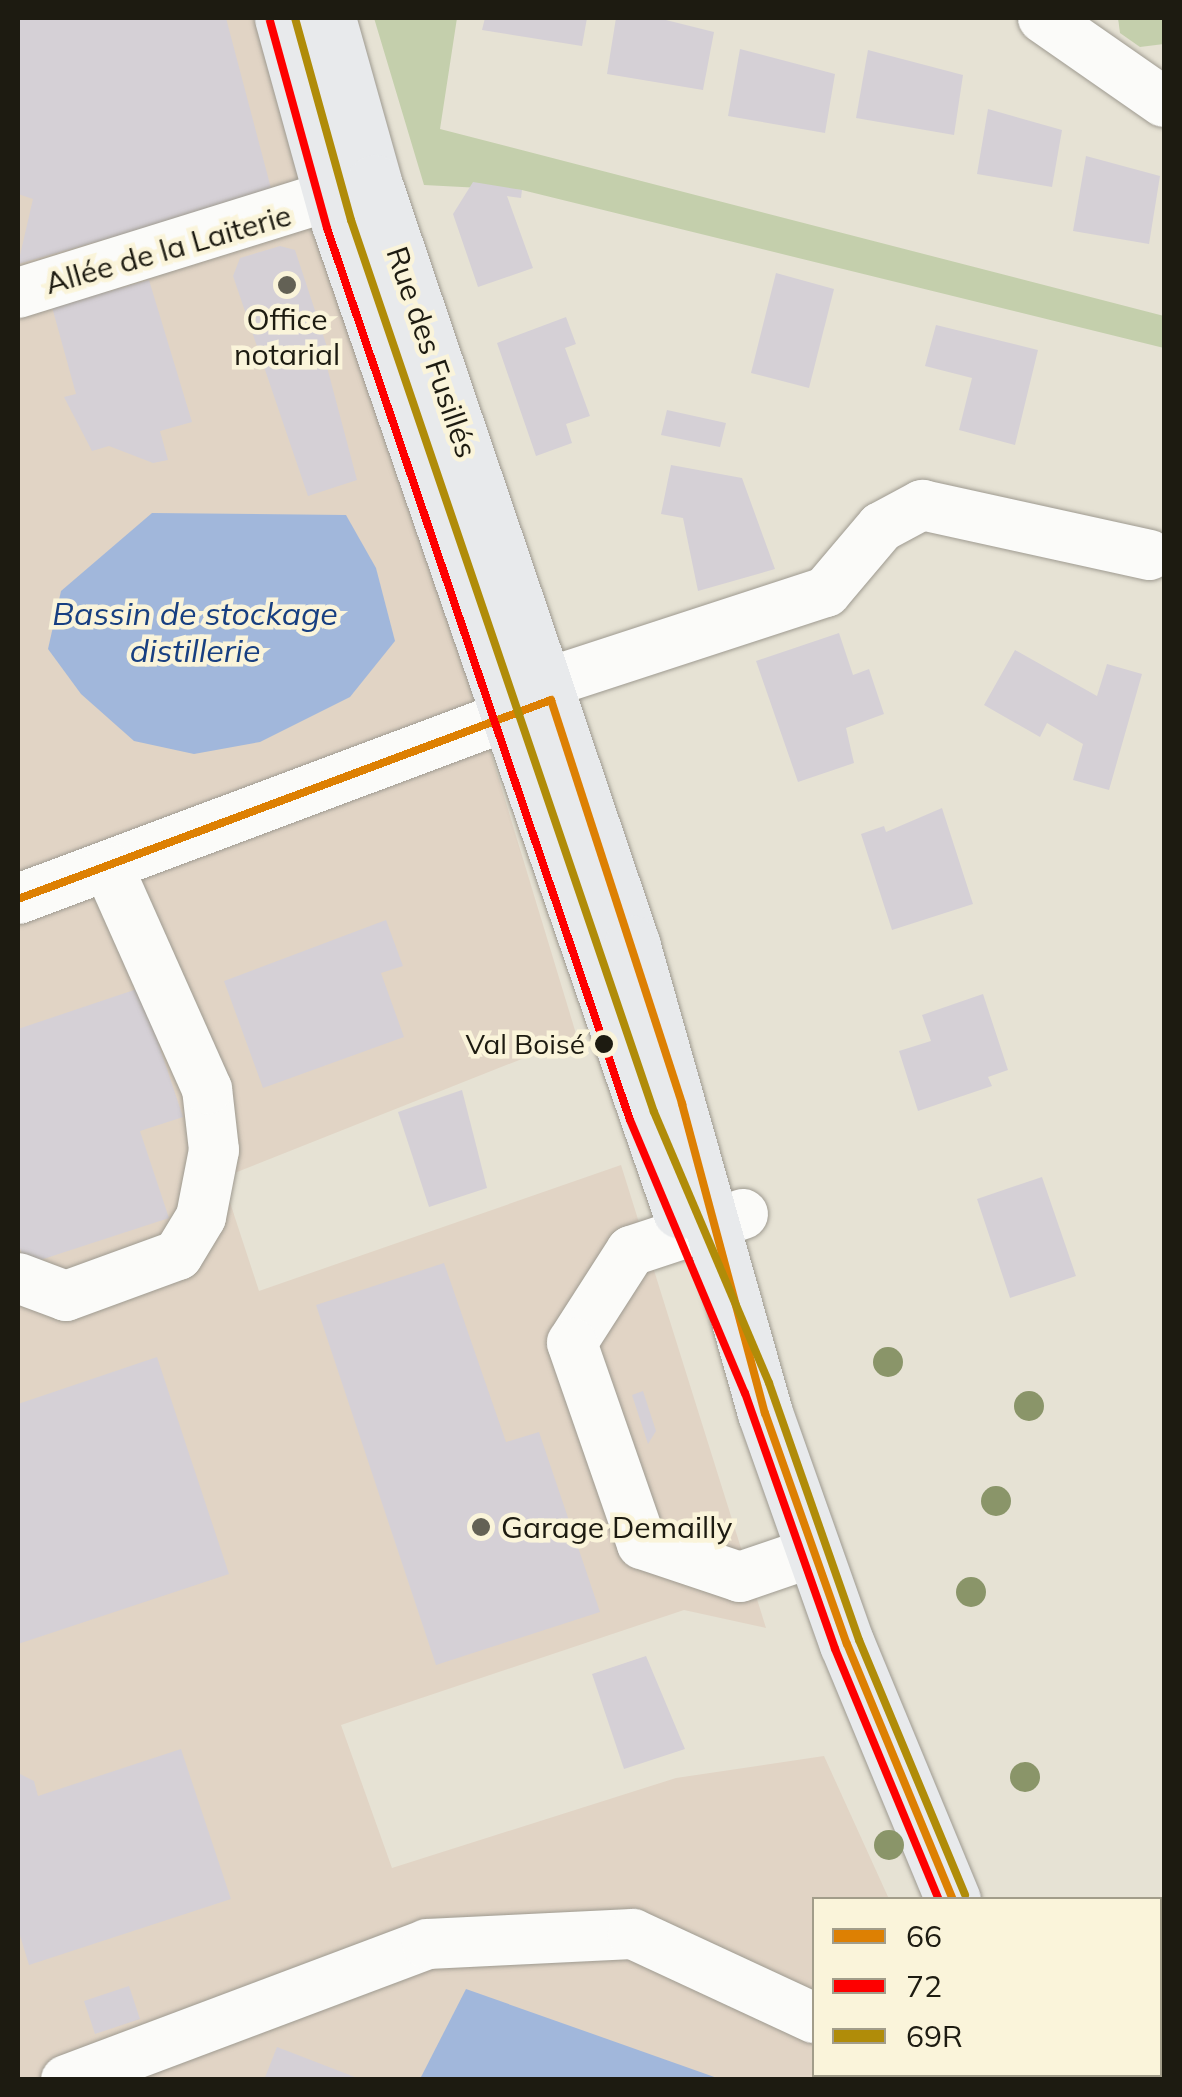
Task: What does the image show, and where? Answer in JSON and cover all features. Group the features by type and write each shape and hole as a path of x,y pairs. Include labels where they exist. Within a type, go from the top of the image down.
{"main road":[{"name":"Rue des Fusillés","path":"282,18 354,191 527,700 715,1223 757,1388 813,1552 952,1897"},
{"name":"Rue des Fusillés","path":"328,18 354,191"}],"street":[{"path":"1043,18 1164,102"},
{"name":"Allée de la Laiterie","path":"18,293 354,191"},
{"path":"18,899 527,700 826,592 881,528 922,506 1150,555"},
{"path":"18,1278 66,1296 178,1255 200,1217 214,1150 207,1089 108,866"},
{"path":"715,1223 631,1250 572,1343 642,1544 740,1577 813,1552"},
{"path":"66,2080 427,1944 633,1934 812,2017"}],"shaded area":[{"path":"18,18 268,18 577,1037 222,1178 259,1291 621,1165 766,1628 684,1610 341,1725 392,1868 676,1778 824,1756 888,1897 812,1897 812,2077 970,2079 18,2079"}],"green space":[{"path":"374,18 457,18 440,129 1164,316 1164,348 522,190 424,185"},
{"path":"1118,18 1164,18 1164,44 1140,47 1120,33"}],"water":[{"name":"Bassin de stockage distillerie","path":"152,513 346,515 376,568 395,641 350,697 260,742 194,754 134,741 81,694 48,649 61,591"},
{"path":"466,1989 720,2079 420,2079"}],"building":[{"path":"18,18 226,18 272,192 18,264 33,199 18,194"},
{"path":"485,18 587,18 582,46 482,30"},
{"path":"616,18 658,18 714,32 703,90 607,74"},
{"path":"740,49 835,74 825,133 728,116"},
{"path":"868,50 963,75 954,135 856,118"},
{"path":"988,109 1062,130 1052,187 977,174"},
{"path":"1086,156 1160,176 1149,244 1073,231"},
{"path":"473,182 522,190 521,198 507,196 533,268 478,287 453,214"},
{"path":"280,246 295,250 333,365 327,367 357,480 308,496 233,276 240,258"},
{"path":"776,273 834,289 809,388 751,373"},
{"path":"149,280 192,422 160,431 168,460 153,463 109,446 92,451 64,397 76,394 52,307"},
{"path":"566,317 576,344 565,348 590,416 566,424 572,443 536,456 497,343"},
{"path":"936,325 1038,350 1015,445 959,430 972,378 925,366"},
{"path":"667,410 726,423 720,447 661,435"},
{"path":"671,465 742,478 775,569 698,591 683,518 661,514"},
{"path":"839,633 853,675 869,669 884,714 846,728 854,763 798,782 756,661"},
{"path":"1015,650 1097,696 1107,664 1142,674 1109,790 1073,780 1083,744 1047,723 1040,737 984,705"},
{"path":"942,808 973,904 892,930 861,834 884,826 886,832"},
{"path":"386,920 403,966 381,973 404,1037 263,1088 224,981"},
{"path":"140,988 183,1117 140,1131 169,1218 25,1265 18,1242 18,1029"},
{"path":"983,994 1008,1070 988,1077 992,1086 918,1111 899,1051 931,1041 922,1015"},
{"path":"462,1090 487,1188 429,1207 398,1112"},
{"path":"1042,1177 1076,1276 1010,1298 977,1199"},
{"name":"Garage Demailly","path":"444,1263 506,1442 539,1432 600,1612 436,1665 316,1305"},
{"path":"157,1357 229,1574 18,1644 18,1404"},
{"path":"643,1391 656,1431 648,1444 632,1395"},
{"path":"646,1656 685,1749 624,1769 592,1674"},
{"path":"181,1749 231,1899 29,1965 18,1929 18,1773 34,1781 38,1796"},
{"path":"129,1986 140,2019 95,2034 84,2001"},
{"path":"277,2047 360,2079 360,2080 264,2080"}],"transit line":[{"name":"69R","path":"295,18 351,220 654,1112 769,1383 859,1640 965,1895"},
{"name":"72","path":"270,21 327,228 630,1120 745,1393 835,1649 938,1897"},
{"name":"66","path":"551,700 682,1104 765,1413 847,1644 952,1897"},
{"name":"66","path":"18,899 551,700"}],"place":[{"name":"Office notarial","path":"287,285"},
{"name":"Val Boisé","path":"604,1044"},
{"name":"Garage Demailly","path":"481,1527"}]}
